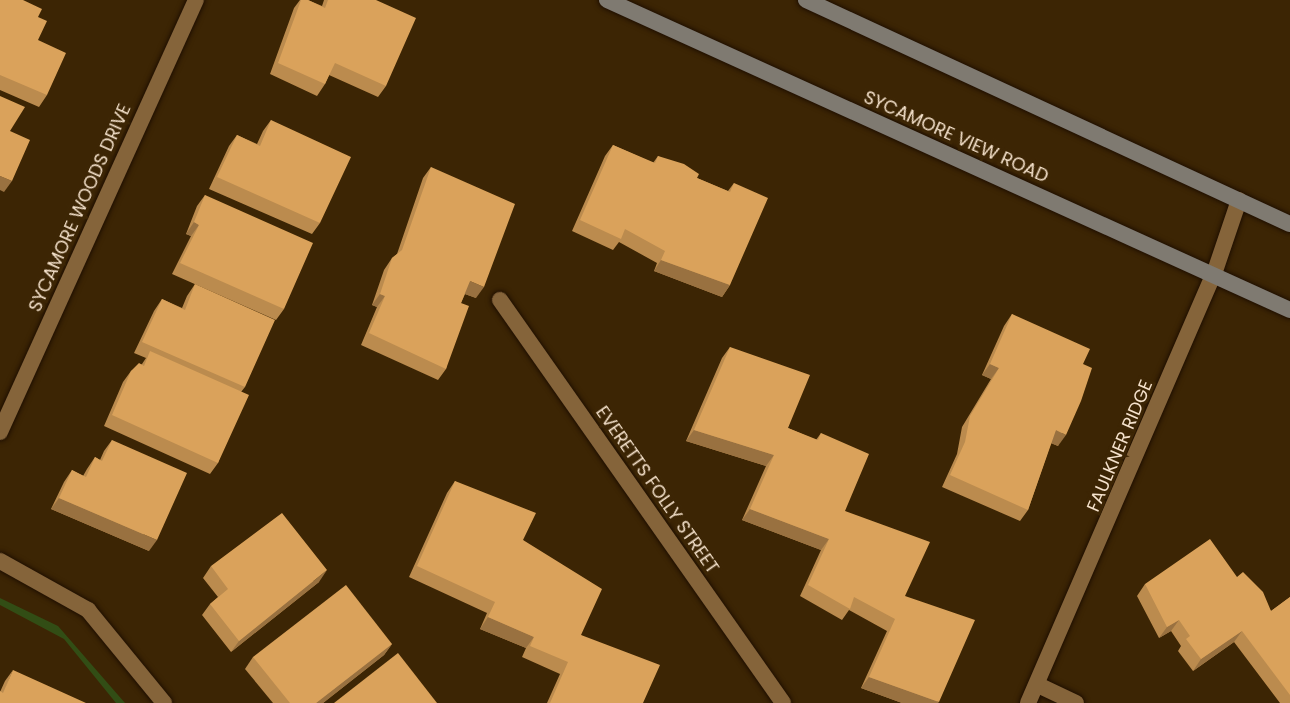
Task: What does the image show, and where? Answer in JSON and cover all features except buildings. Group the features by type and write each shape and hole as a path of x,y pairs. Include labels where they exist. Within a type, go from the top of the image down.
{"main road":[{"name":"SYCAMORE VIEW ROAD","path":"607,0 1290,310"},
{"path":"806,0 1290,224"}],"street":[{"name":"SYCAMORE WOODS DRIVE","path":"0,432 196,0"},
{"name":"FAULKNER RIDGE","path":"1028,703 1038,685 1214,274 1239,200"},
{"name":"EVERETTS FOLLY STREET","path":"500,300 783,703"},
{"path":"0,561 88,610 164,703"},
{"path":"1038,685 1076,703"}],"green space":[{"path":"0,598 58,626 125,703 116,703 64,639 0,605"}]}
